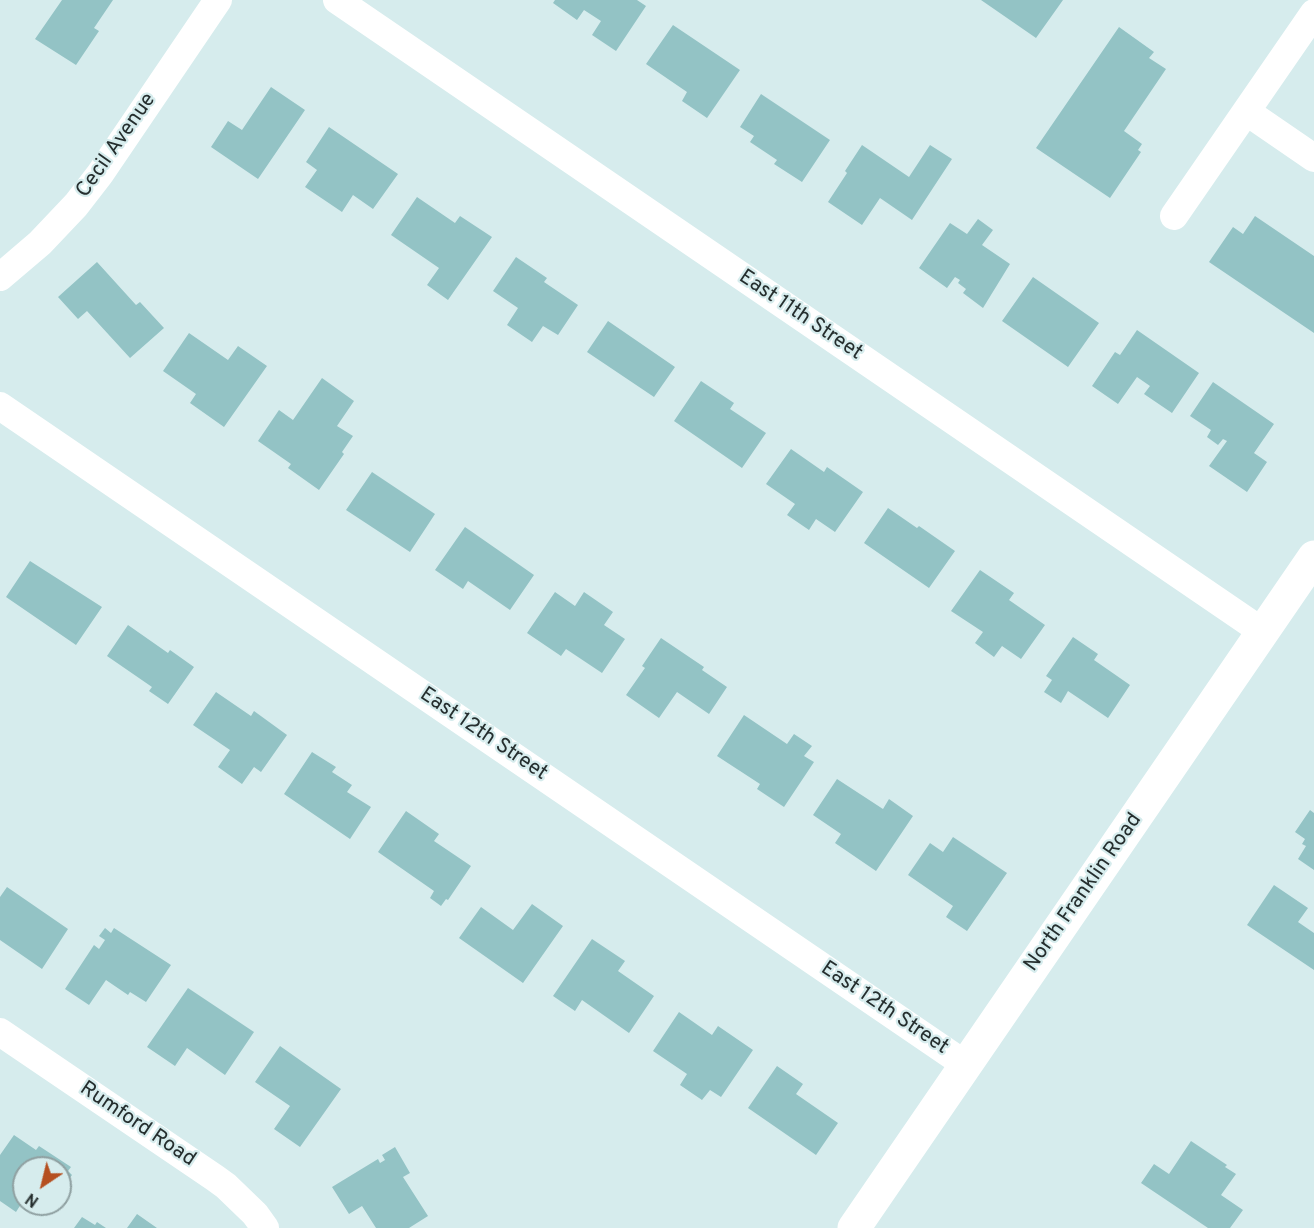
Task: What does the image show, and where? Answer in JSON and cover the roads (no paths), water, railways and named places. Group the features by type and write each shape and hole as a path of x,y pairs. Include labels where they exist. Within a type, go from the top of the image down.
{"main road":[{"name":"North Franklin Road","path":"854,1228 1314,557"}],"street":[{"name":"Cecil Avenue","path":"0,277 40,243 76,205 100,174 218,0"},
{"name":"East 11th Street","path":"337,0 1263,632"},
{"path":"1174,216 1314,13"},
{"path":"1247,112 1314,158"},
{"name":"East 12th Street","path":"0,406 966,1065"},
{"name":"Rumford Road","path":"0,1032 226,1186 255,1214 265,1228"}]}
